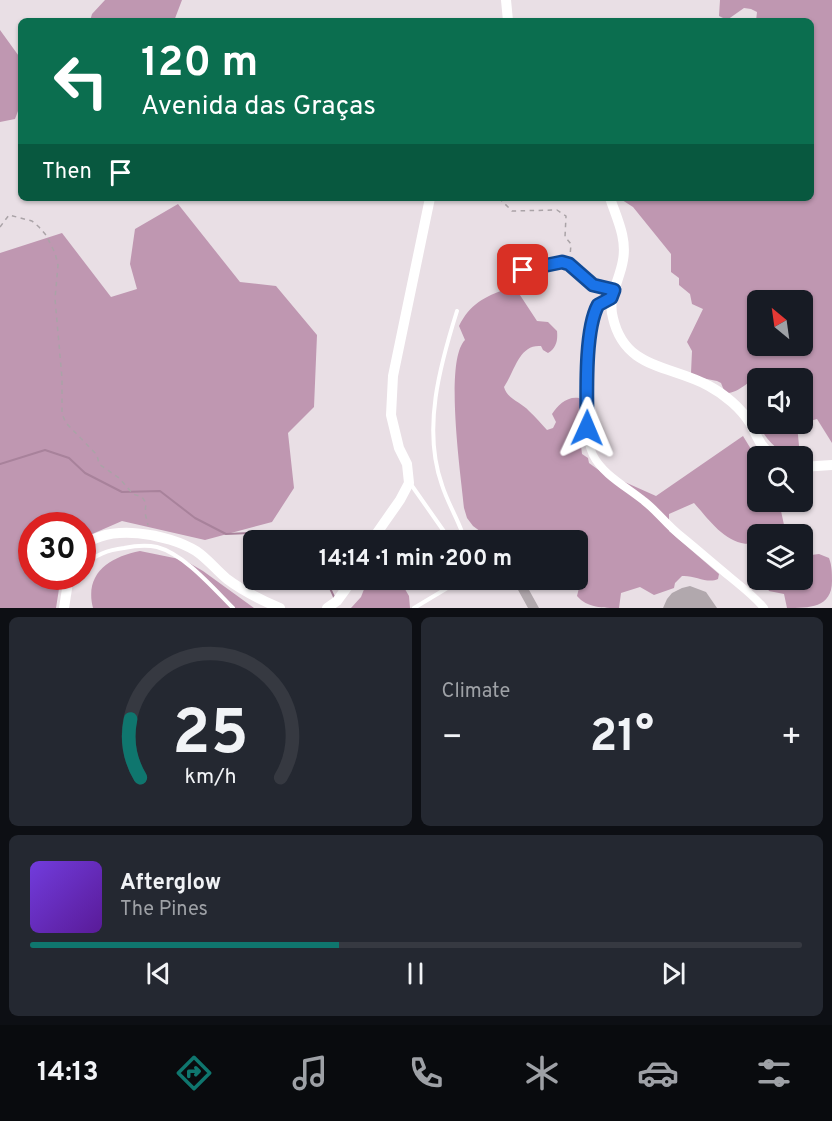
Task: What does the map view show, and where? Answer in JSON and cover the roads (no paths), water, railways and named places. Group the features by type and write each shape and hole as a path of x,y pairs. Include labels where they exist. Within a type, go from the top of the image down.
{"street":[{"path":"506,0 508,18"},
{"path":"379,530 409,483 406,464 399,448 391,414 393,376 429,201"},
{"path":"610,201 623,237 623,259 613,294 613,319 619,334 633,354 647,362 700,382 719,393 744,414 761,446"},
{"path":"523,270 562,262 569,264 593,285 613,294"},
{"path":"613,294 598,305 593,320 588,365 587,428 587,439 593,455 613,477 654,509 679,534 750,593 764,608"},
{"path":"813,466 832,465"},
{"path":"96,540 120,533 148,534 188,546 245,591 280,608"},
{"path":"64,608 68,590"},
{"path":"327,608 337,601 345,590"}],"lane":[{"path":"457,311 435,403 433,440 442,485 461,530"},
{"path":"409,483 443,530"},
{"path":"96,556 110,550 156,547 173,554 201,576 233,608"},
{"path":"414,608 444,590"}],"waterway":[{"path":"0,464 45,450 69,458 85,473 122,492 160,491 195,518 226,534 243,533"},
{"path":"331,590 335,599"}]}
